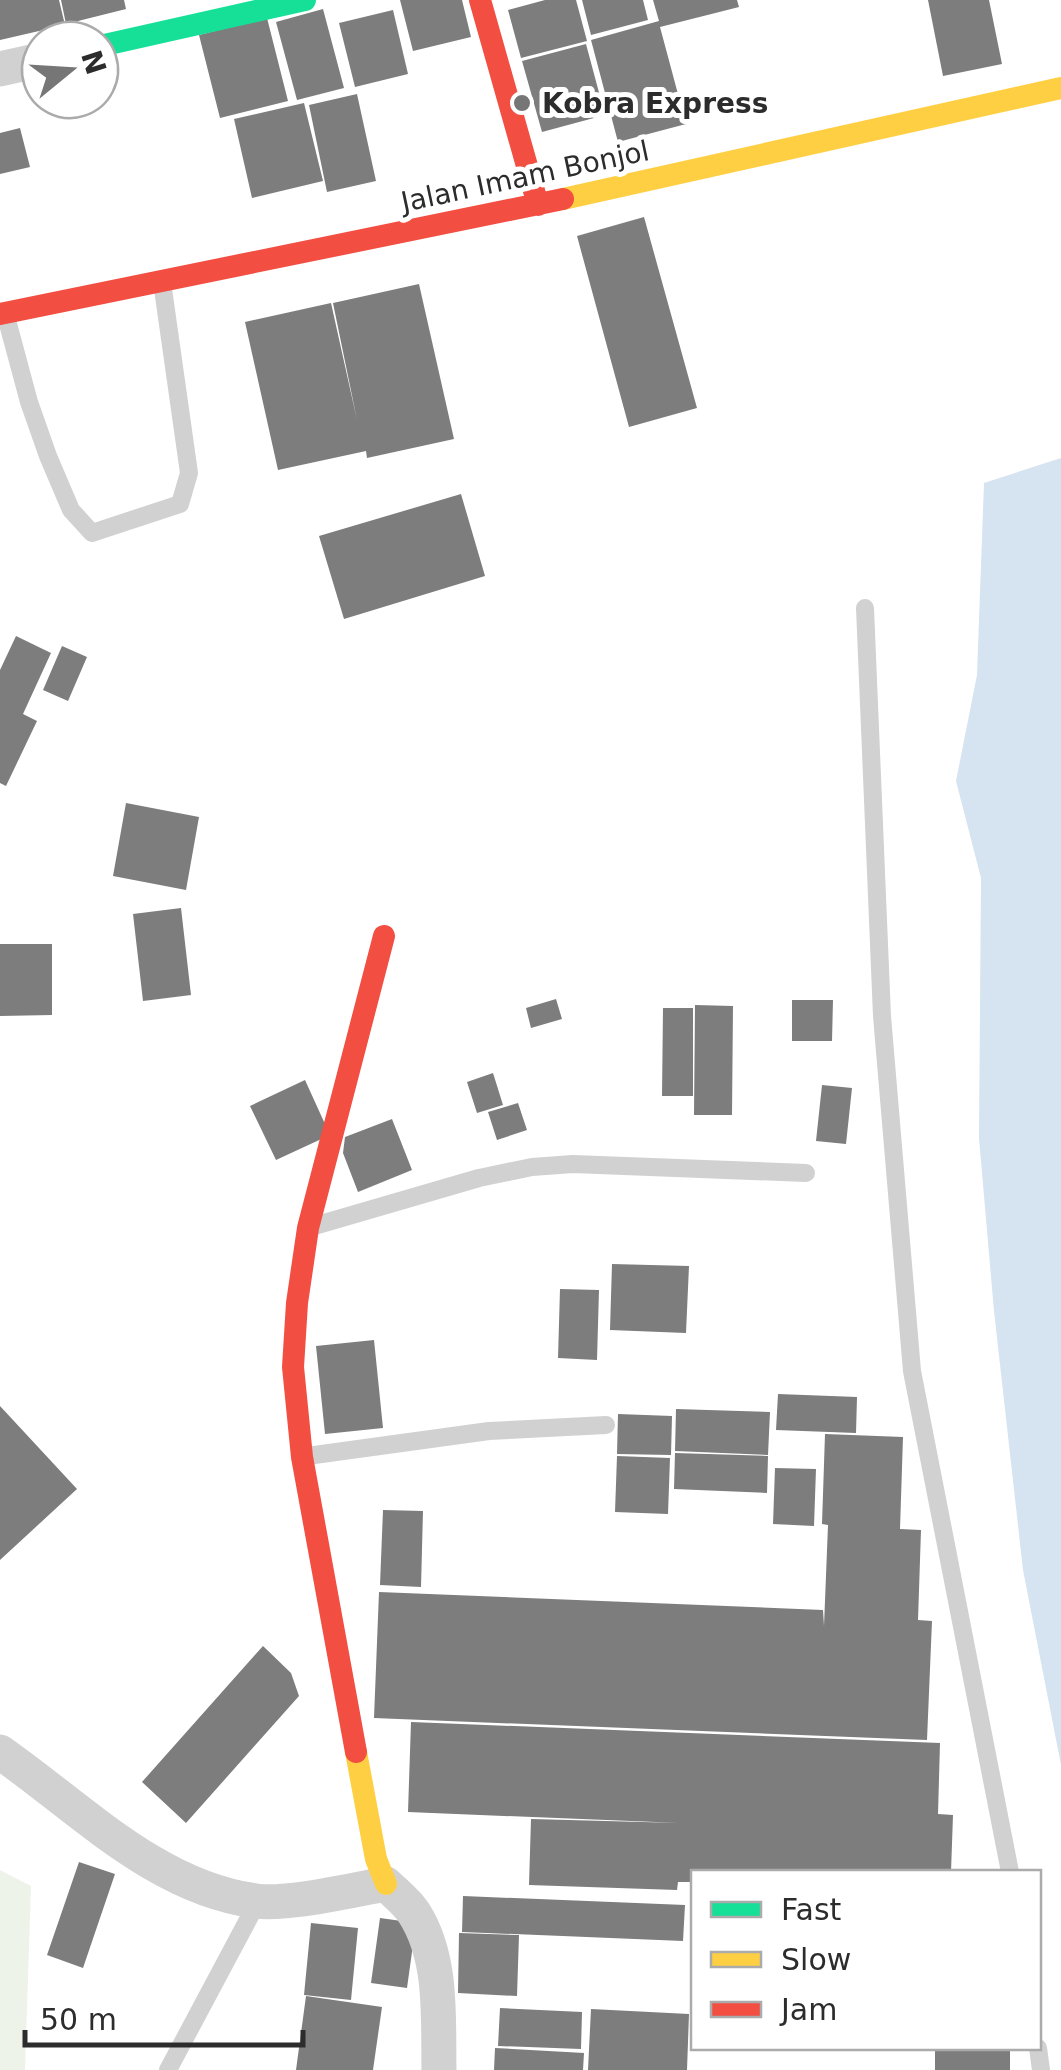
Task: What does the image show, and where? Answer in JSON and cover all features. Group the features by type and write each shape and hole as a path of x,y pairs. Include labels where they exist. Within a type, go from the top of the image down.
{"street":[{"path":"120,42 305,0"},
{"path":"480,0 538,205"},
{"name":"Jalan Imam Bonjol","path":"3,313 538,205 1061,88"},
{"path":"384,936 308,1228 293,1367 302,1457 376,1858 386,1884 412,1910 429,1942 438,1997 439,2070"},
{"path":"0,1752 61,1794 110,1837 152,1864 206,1887 258,1901 386,1884"}],"lane":[{"path":"3,313 48,456 71,510 92,534 180,504 188,473 162,283"},
{"path":"864,608 882,1016 912,1370 1010,1870"},
{"path":"308,1228 479,1178 532,1168 572,1164 806,1173"},
{"path":"302,1457 472,1432 606,1425"},
{"path":"168,2070 258,1901"}],"shaded area":[{"path":"0,1870 31,1886 25,2070 0,2070"}],"water":[{"path":"1061,458 1061,1765 1023,1570 994,1311 979,1138 981,878 956,781 977,675 984,483"}],"building":[{"path":"0,0 59,0 64,20 20,20 20,35 0,40"},
{"path":"61,0 124,0 126,9 65,20"},
{"path":"400,0 462,0 471,37 413,51"},
{"path":"545,0 576,0 587,41 521,58 508,10"},
{"path":"582,0 643,0 648,20 591,35"},
{"path":"653,0 737,0 739,7 660,27 686,124 618,142 591,40 659,21"},
{"path":"928,0 989,0 1002,64 943,76"},
{"path":"323,9 344,88 297,100 276,22"},
{"path":"393,10 408,74 355,87 339,23"},
{"path":"267,18 288,101 220,118 199,35"},
{"path":"586,44 605,115 542,132 522,61"},
{"path":"357,94 376,181 327,192 309,105"},
{"path":"304,103 323,181 252,198 234,119"},
{"path":"20,128 30,167 0,174 0,133"},
{"path":"644,217 697,408 629,427 577,236"},
{"path":"419,284 454,439 367,458 366,451 278,470 245,322 331,303 357,420 333,303"},
{"path":"461,494 485,576 344,619 319,536"},
{"path":"16,636 51,653 23,714 37,721 6,786 0,783 0,670"},
{"path":"62,646 87,657 68,701 43,690"},
{"path":"126,803 199,817 186,890 113,876"},
{"path":"181,908 191,995 143,1001 133,914"},
{"path":"0,944 52,944 52,1015 0,1016"},
{"path":"556,999 562,1019 531,1028 526,1008"},
{"path":"792,1000 833,1000 832,1041 792,1041"},
{"path":"695,1005 733,1006 732,1115 694,1115"},
{"path":"663,1008 693,1008 693,1096 662,1096"},
{"path":"493,1073 503,1105 477,1113 467,1082"},
{"path":"305,1080 330,1135 276,1160 250,1106"},
{"path":"822,1085 852,1088 846,1144 816,1141"},
{"path":"518,1103 527,1130 497,1140 488,1112"},
{"path":"392,1119 412,1170 358,1192 343,1153 345,1137"},
{"path":"612,1264 689,1266 686,1333 610,1330"},
{"path":"560,1289 599,1290 597,1360 558,1358"},
{"path":"374,1340 383,1428 325,1434 316,1346"},
{"path":"778,1394 857,1397 856,1433 776,1430"},
{"path":"0,1406 77,1489 0,1560"},
{"path":"676,1409 770,1412 768,1455 675,1451"},
{"path":"618,1414 672,1416 671,1455 617,1454"},
{"path":"825,1434 903,1437 900,1529 921,1530 918,1620 932,1621 927,1740 374,1718 379,1592 823,1610 824,1626 828,1525 822,1524"},
{"path":"675,1453 768,1456 767,1493 674,1489"},
{"path":"617,1456 670,1458 668,1514 615,1512"},
{"path":"775,1468 816,1469 814,1526 773,1524"},
{"path":"383,1510 423,1511 421,1587 380,1585"},
{"path":"263,1646 291,1673 299,1696 186,1823 142,1782"},
{"path":"411,1722 940,1743 938,1814 953,1815 951,1870 691,1870 691,1882 678,1882 677,1890 529,1885 531,1819 680,1823 408,1812"},
{"path":"79,1862 115,1874 83,1968 47,1955"},
{"path":"463,1896 685,1905 683,1941 462,1932"},
{"path":"380,1918 416,1923 407,1988 371,1983"},
{"path":"311,1923 358,1928 351,2000 304,1995"},
{"path":"459,1933 519,1935 517,1996 458,1993"},
{"path":"306,1996 382,2007 373,2070 296,2070"},
{"path":"500,2008 582,2012 581,2049 498,2046"},
{"path":"591,2009 689,2014 687,2070 588,2070"},
{"path":"495,2048 584,2053 583,2070 494,2070"},
{"path":"935,2050 1010,2050 1010,2070 935,2070"}],"traffic: fast":[{"path":"120,42 305,0"}],"traffic: slow":[{"path":"563,199 1061,88"},
{"path":"356,1752 376,1859 386,1884"}],"traffic: jam":[{"path":"480,0 538,205"},
{"path":"0,314 563,199"},
{"path":"356,1752 302,1457 293,1367 308,1228 384,936"}],"place":[{"name":"Kobra Express","path":"522,103"}]}
